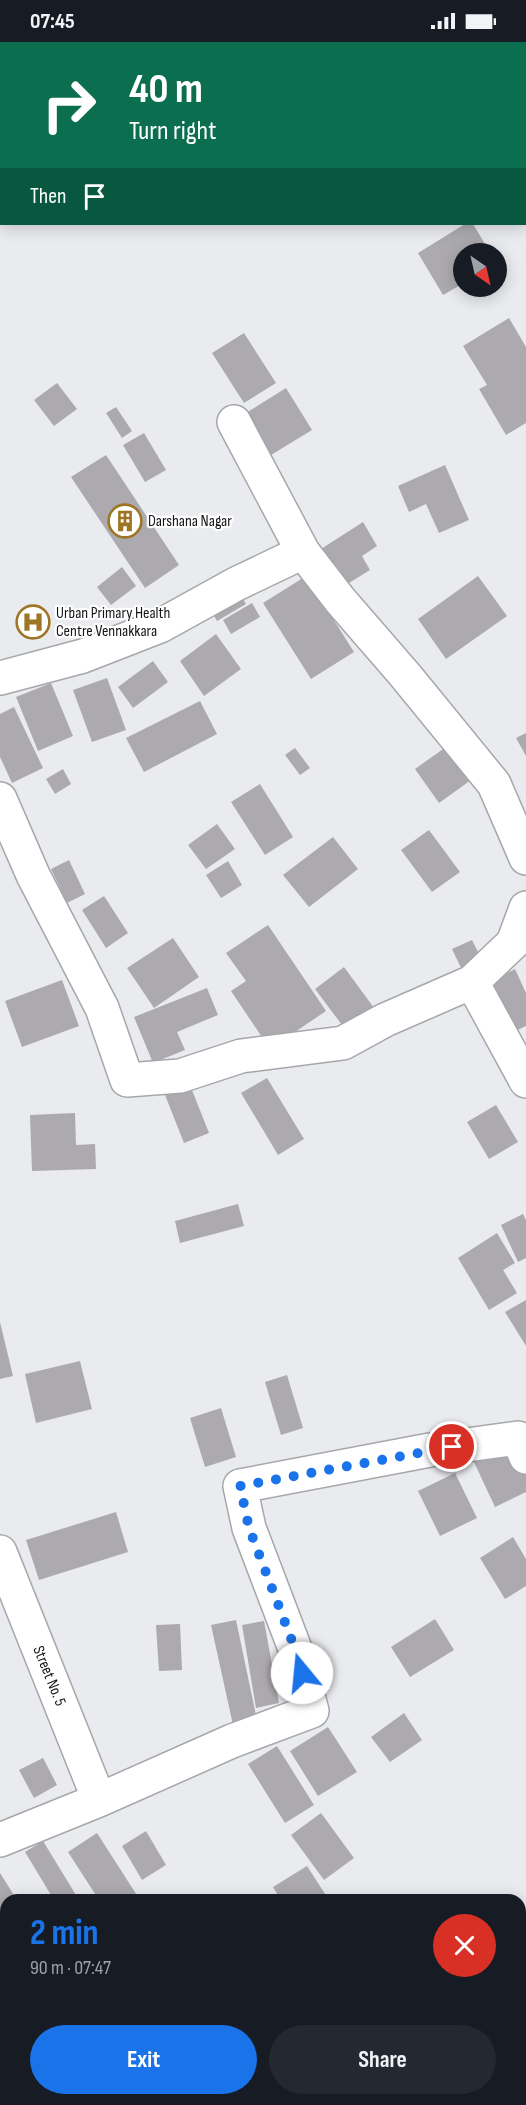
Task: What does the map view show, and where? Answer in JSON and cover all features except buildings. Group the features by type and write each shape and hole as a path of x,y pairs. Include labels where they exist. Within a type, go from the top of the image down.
{"street":[{"path":"234,422 303,552 340,600 494,784 526,858"},
{"path":"0,678 83,656 160,626 236,584 303,552"},
{"path":"0,799 33,875 102,1008 127,1080 180,1076 241,1056 343,1043 385,1020 472,982 513,943 526,908"},
{"path":"472,982 526,1081"},
{"path":"0,1840 99,1800 232,1741 312,1712 297,1654 249,1528 240,1486 430,1450 523,1442"},
{"name":"Street No. 5","path":"0,1552 99,1800"}],"place":[{"name":"Darshana Nagar","path":"125,521"},
{"name":"Urban Primary Health Centre Vennakkara","path":"33,622"}],"route":[{"path":"302,1673 297,1654 249,1528 240,1486 452,1447"}]}
